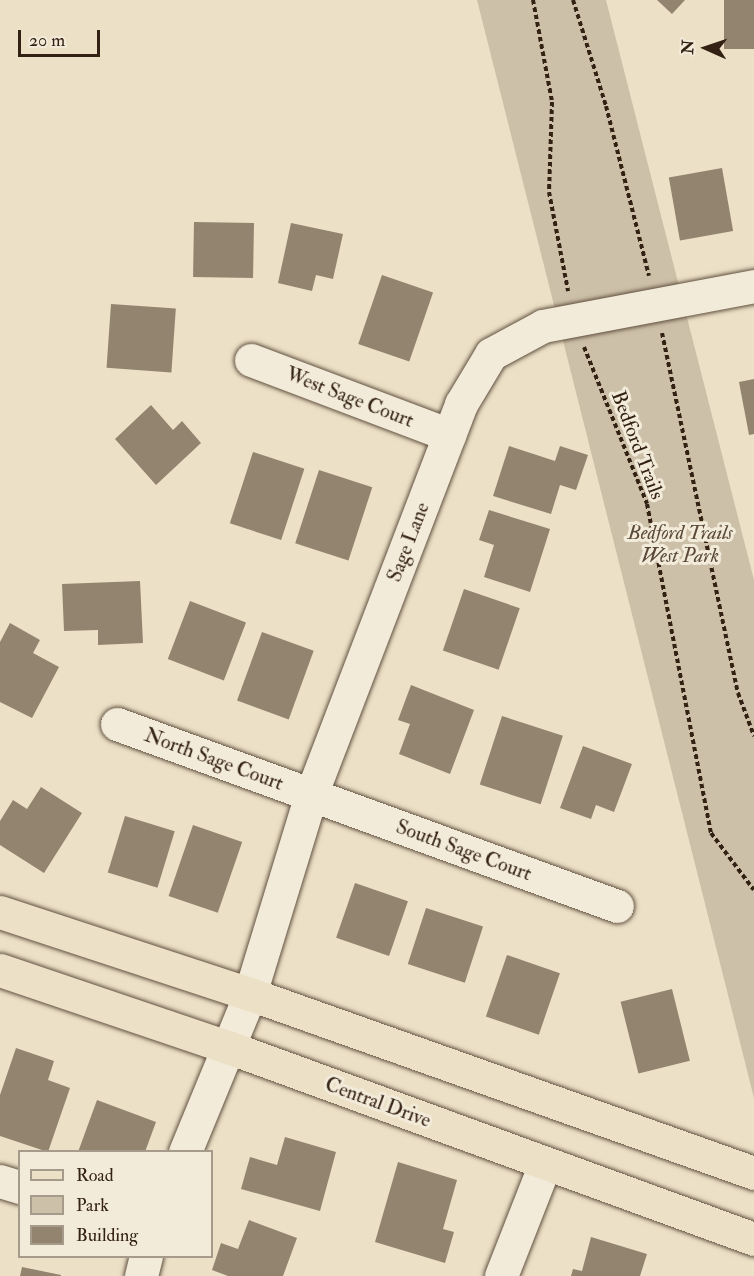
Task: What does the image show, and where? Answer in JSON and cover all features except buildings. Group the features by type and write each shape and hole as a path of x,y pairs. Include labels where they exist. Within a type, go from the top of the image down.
{"main road":[{"path":"0,912 250,994 754,1173"},
{"name":"Central Drive","path":"0,970 228,1047 754,1239"}],"street":[{"name":"Sage Lane","path":"186,1150 250,994 311,795 449,435 461,404 491,354 543,326 754,286"},
{"name":"West Sage Court","path":"251,360 449,435"},
{"name":"North Sage Court","path":"117,724 311,795"},
{"name":"South Sage Court","path":"311,795 617,906"},
{"path":"501,1276 544,1164"},
{"path":"0,1181 18,1186"},
{"path":"141,1276 146,1258"}],"path":[{"name":"Bedford Trails","path":"533,0 552,102 549,192 573,320 646,504 711,833 754,890"},
{"path":"573,0 606,106 656,303 738,693 754,736"}],"green space":[{"name":"Bedford Trails West Park","path":"477,0 606,0 754,580 754,1098"}]}
